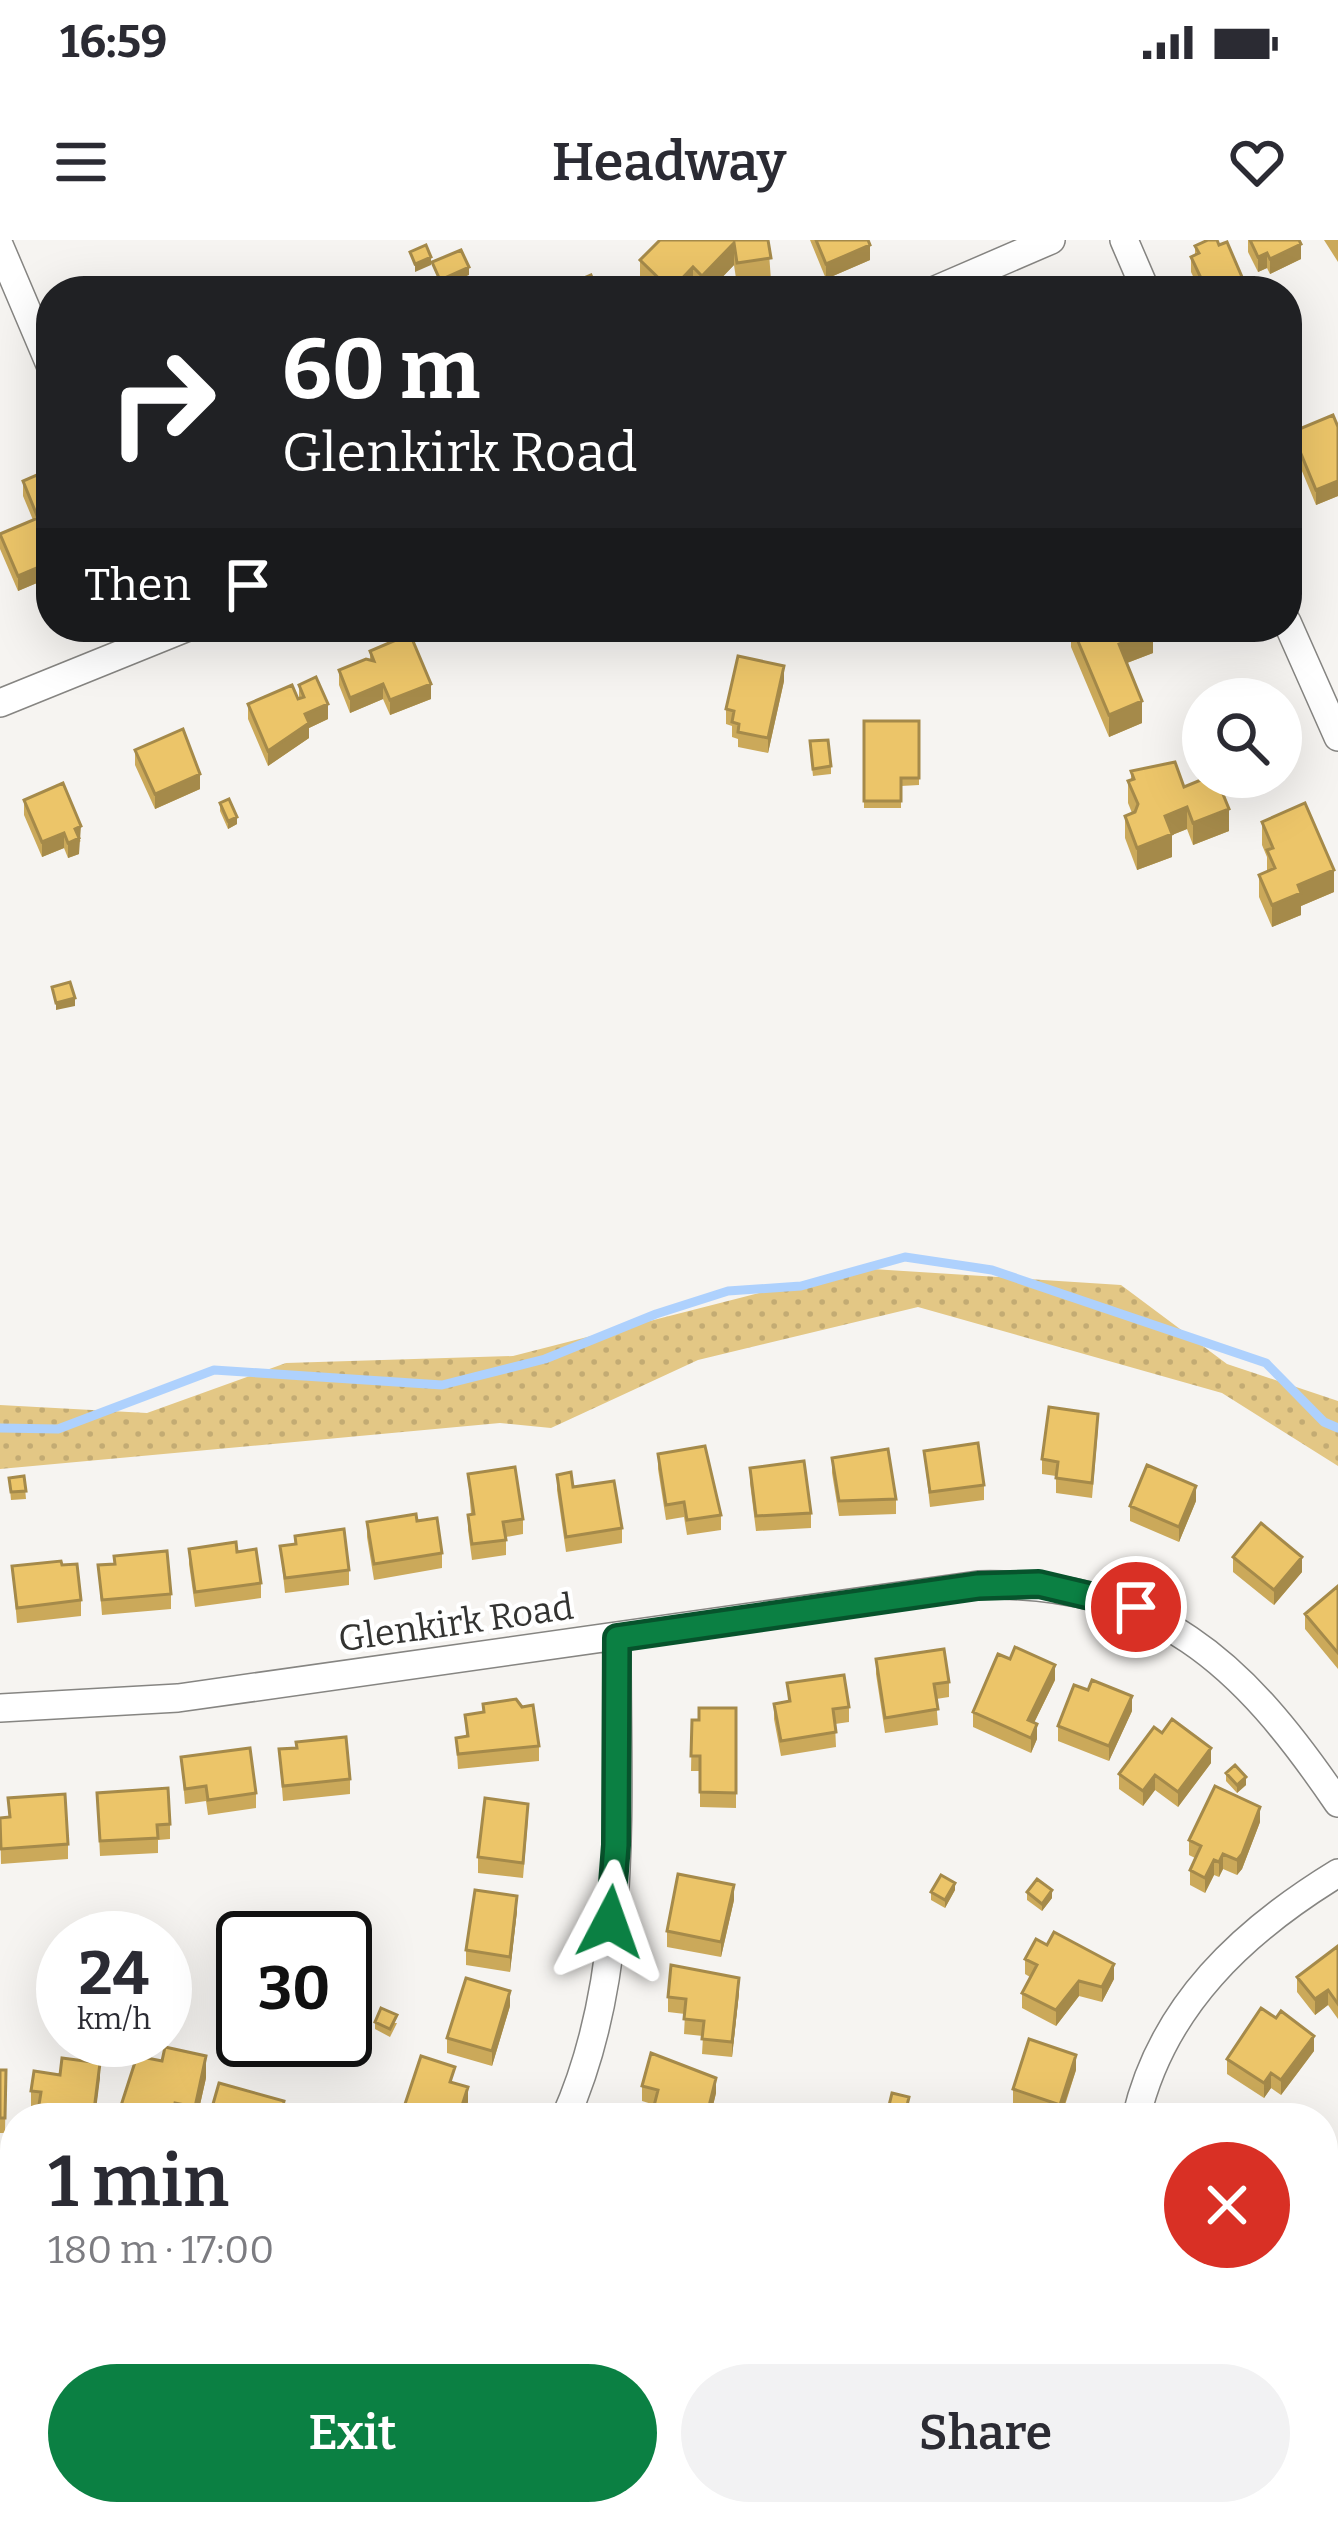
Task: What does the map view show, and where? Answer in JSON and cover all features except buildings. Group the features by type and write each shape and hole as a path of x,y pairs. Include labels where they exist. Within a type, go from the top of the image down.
{"street":[{"path":"968,276 1051,240"},
{"path":"1124,240 1139,276"},
{"path":"0,247 36,332"},
{"path":"0,703 144,642"},
{"path":"1299,642 1328,692 1338,737"},
{"name":"Glenkirk Road","path":"0,1708 178,1698 978,1586 1039,1584 1136,1607 1237,1678 1297,1743 1338,1803"},
{"path":"570,2103 590,2042 608,1960 616,1845 617,1638"},
{"path":"1141,2103 1165,2038 1197,1987 1268,1921 1338,1873"}],"shaded area":[{"path":"857,1268 1121,1285 1227,1364 1338,1401 1338,1466 1222,1393 918,1307 698,1360 551,1428 500,1423 0,1469 0,1405 147,1413 286,1363 513,1356"}],"waterway":[{"path":"0,1428 58,1429 214,1370 442,1385 545,1359 728,1291 801,1286 905,1257 992,1270 1266,1363 1324,1422 1338,1428"}],"route":[{"path":"610,1922 616,1845 617,1638 978,1586 1039,1584 1136,1607"}]}
